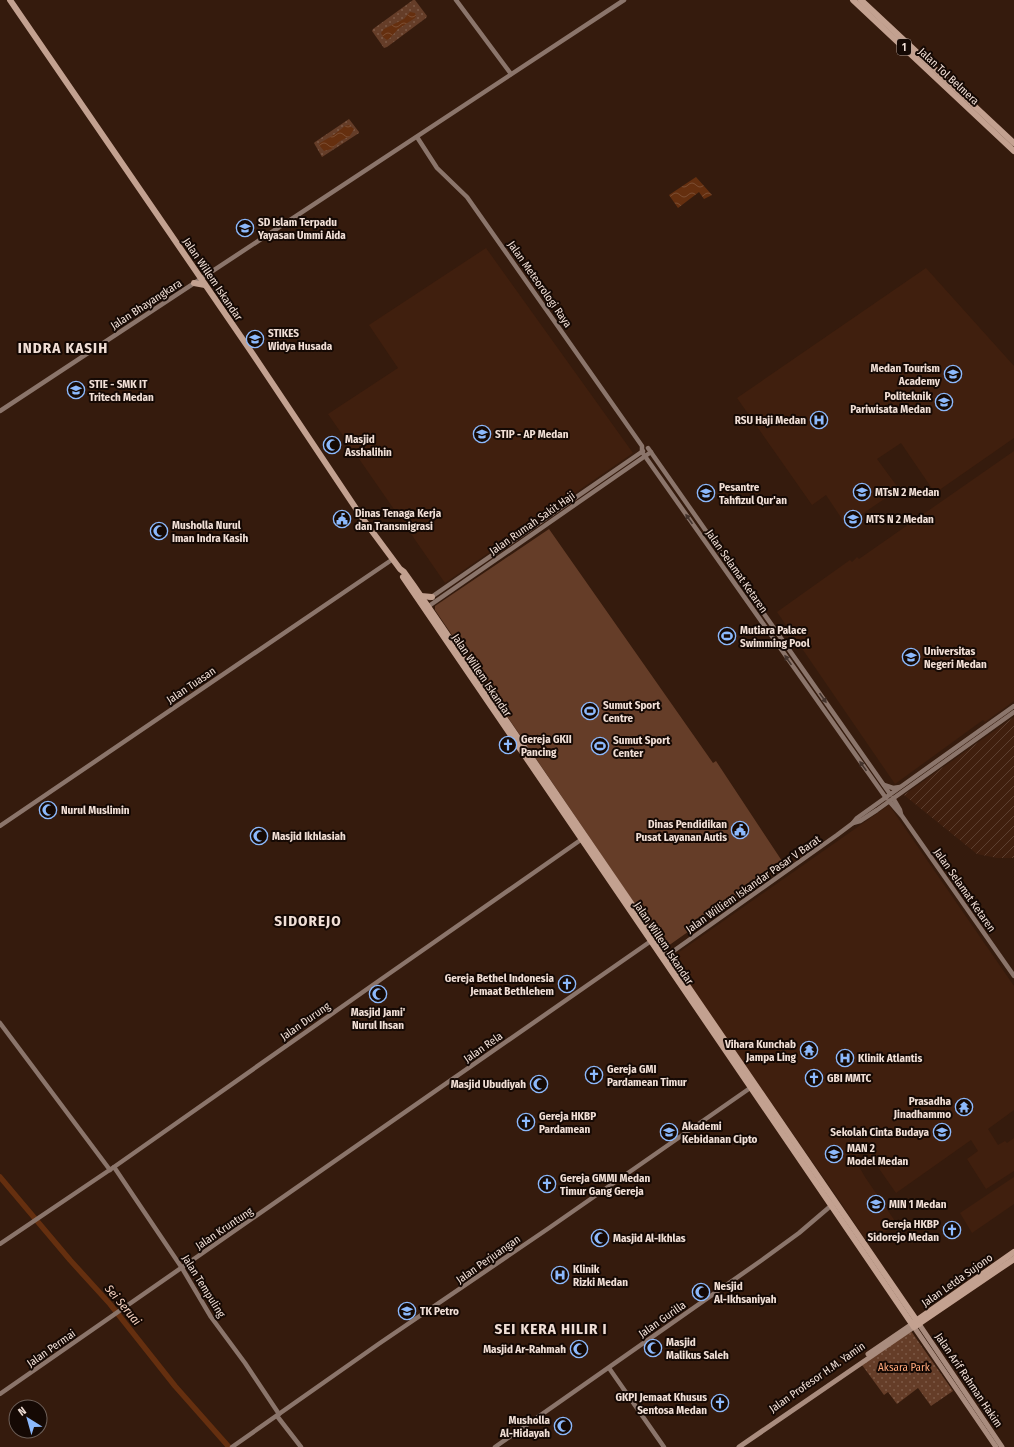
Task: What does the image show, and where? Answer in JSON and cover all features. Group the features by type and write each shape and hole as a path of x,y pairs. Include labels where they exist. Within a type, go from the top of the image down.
{"highway":[{"name":"Jalan Willem Iskandar","path":"10,0 201,279 363,520 393,558 400,569 401,574 432,613 590,848 915,1324"},
{"name":"Jalan Tol Belmera","path":"853,0 1014,150"},
{"name":"Jalan Tol Belmera","path":"861,0 1014,143"},
{"path":"194,283 205,285"},
{"name":"Jalan Willem Iskandar","path":"400,569 404,572 421,596 425,605 582,840 590,848 651,941 665,957"},
{"path":"421,596 433,600 432,613"},
{"name":"Jalan Letda Sujono","path":"915,1324 924,1315 1014,1252"},
{"name":"Jalan Letda Sujono","path":"915,1324 1014,1259"},
{"path":"908,1314 924,1315"}],"main road":[{"path":"903,1330 908,1314"},
{"name":"Jalan Profesor H.M. Yamin","path":"734,1447 903,1330 915,1324"},
{"name":"Jalan Profesor H.M. Yamin","path":"739,1447 915,1324"},
{"name":"Jalan Arif Rahman Hakim","path":"915,1324 1002,1447"},
{"name":"Jalan Arif Rahman Hakim","path":"949,1373 996,1447"}],"street":[{"path":"456,0 512,74"},
{"path":"201,279 624,0"},
{"name":"Jalan Meteorologi Raya","path":"417,137 437,168 467,198 559,326 642,446"},
{"name":"Jalan Bhayangkara","path":"0,411 201,279"},
{"path":"642,446 649,450"},
{"path":"642,446 644,454"},
{"name":"Jalan Rumah Sakit Haji","path":"425,605 649,450"},
{"name":"Jalan Selamat Ketaren","path":"649,450 883,784 889,798"},
{"name":"Jalan Selamat Ketaren","path":"644,454 852,750 900,810 901,814 1014,976"},
{"path":"699,532 704,528"},
{"name":"Jalan Tuasan","path":"0,826 393,558"},
{"path":"796,670 801,666"},
{"name":"Jalan Williem Iskandar Pasar V Barat","path":"665,957 853,823 860,821 1014,706"},
{"name":"Jalan Williem Iskandar Pasar V Barat","path":"889,798 901,787 1014,712"},
{"path":"852,750 857,747"},
{"path":"883,784 889,787 901,787"},
{"name":"Jalan Durung","path":"0,1244 112,1168 376,982 582,840"},
{"name":"Jalan Rela","path":"326,1167 651,941"},
{"name":"Jalan Tempuling","path":"0,1023 112,1168 182,1268 211,1317 245,1363 278,1415 301,1447"},
{"name":"Jalan Perjuangan","path":"233,1446 753,1086"},
{"name":"Jalan Kruntung","path":"113,1316 326,1167"},
{"name":"Jalan Gurilla","path":"495,1447 762,1260 799,1233 833,1204"},
{"name":"Jalan Permai","path":"0,1394 113,1316"},
{"path":"608,1368 664,1447"}],"shaded area":[{"name":"STIP - AP Medan","path":"486,248 633,453 445,583 328,414 398,368 369,325"},
{"path":"926,268 1014,366 1014,438 935,493 901,443 877,459 899,489 846,525 826,495 812,505 737,398"},
{"name":"Universitas Negeri Medan","path":"1014,451 1014,701 985,722 983,720 895,784 777,612 850,560 852,562 857,557 859,559"},
{"path":"1014,717 1014,858 997,858 977,854 904,795"},
{"path":"889,805 1014,986 1014,1110 988,1129 998,1145 1005,1141 1007,1143 1014,1138 1014,1171 986,1189 967,1159 978,1151 971,1140 896,1193 866,1150 854,1158 897,1224 868,1243 673,962 675,955"},
{"path":"1014,1177 1014,1204 972,1233 960,1213"}],"green space":[{"path":"415,0 427,16 426,18 384,48 372,31 373,29"},
{"path":"349,119 359,133 322,157 314,143"},
{"name":"Sumut Sport Centre","path":"549,529 713,763 716,761 784,864 668,946 662,944 435,610 435,606"},
{"name":"Aksara Park","path":"911,1331 953,1391 931,1406 918,1388 897,1404 888,1392 884,1395 862,1365"}],"water":[{"path":"410,12 415,13 415,18 398,29 387,40 383,37 381,33 384,29 404,19"},
{"path":"349,125 354,129 350,136 340,141 331,149 324,151 319,145 320,143 345,126"},
{"path":"696,177 712,195 704,199 699,192 678,208 669,195"}],"waterway":[{"name":"Sei Seruai","path":"0,1177 70,1260 110,1304 175,1386 229,1447"}],"place":[{"name":"SD Islam Terpadu Yayasan Ummi Aida","path":"245,228"},
{"name":"STIKES Widya Husada","path":"255,339"},
{"name":"Medan Tourism Academy","path":"953,374"},
{"name":"STIE - SMK IT Tritech Medan","path":"76,390"},
{"name":"Politeknik Pariwisata Medan","path":"944,402"},
{"name":"RSU Haji Medan","path":"819,420"},
{"name":"STIP - AP Medan","path":"482,434"},
{"name":"Masjid Asshalihin","path":"332,445"},
{"name":"MTsN 2 Medan","path":"862,492"},
{"name":"Pesantre Tahfizul Qur'an","path":"706,493"},
{"name":"Dinas Tenaga Kerja dan Transmigrasi","path":"342,519"},
{"name":"MTS N 2 Medan","path":"853,519"},
{"name":"Musholla Nurul Iman Indra Kasih","path":"159,531"},
{"name":"Mutiara Palace Swimming Pool","path":"727,636"},
{"name":"Universitas Negeri Medan","path":"911,657"},
{"name":"Sumut Sport Centre","path":"590,711"},
{"name":"Gereja GKII Pancing","path":"508,745"},
{"name":"Sumut Sport Center","path":"600,746"},
{"name":"Nurul Muslimin","path":"48,810"},
{"name":"Dinas Pendidikan Pusat Layanan Autis","path":"740,830"},
{"name":"Masjid Ikhlasiah","path":"259,836"},
{"name":"Gereja Bethel Indonesia Jemaat Bethlehem","path":"567,984"},
{"name":"Masjid Jami' Nurul Ihsan","path":"378,994"},
{"name":"Vihara Kunchab Jampa Ling","path":"809,1050"},
{"name":"Klinik Atlantis","path":"845,1058"},
{"name":"Gereja GMI Pardamean Timur","path":"594,1075"},
{"name":"GBI MMTC","path":"814,1078"},
{"name":"Masjid Ubudiyah","path":"539,1084"},
{"name":"Prasadha Jinadhammo","path":"964,1107"},
{"name":"Gereja HKBP Pardamean","path":"526,1122"},
{"name":"Akademi Kebidanan Cipto","path":"669,1132"},
{"name":"Sekolah Cinta Budaya","path":"942,1132"},
{"name":"MAN 2 Model Medan","path":"834,1154"},
{"name":"Gereja GMMI Medan Timur Gang Gereja","path":"547,1184"},
{"name":"MIN 1 Medan","path":"876,1204"},
{"name":"Gereja HKBP Sidorejo Medan","path":"952,1230"},
{"name":"Masjid Al-Ikhlas","path":"600,1238"},
{"name":"Klinik Rizki Medan","path":"560,1275"},
{"name":"Nesjid Al-Ikhsaniyah","path":"701,1292"},
{"name":"TK Petro","path":"407,1311"},
{"name":"Masjid Malikus Saleh","path":"653,1348"},
{"name":"Masjid Ar-Rahmah","path":"579,1349"},
{"name":"GKPI Jemaat Khusus Sentosa Medan","path":"720,1403"},
{"name":"Musholla Al-Hidayah","path":"563,1426"}],"district":[{"name":"INDRA KASIH","path":"63,348"},
{"name":"SIDOREJO","path":"308,921"},
{"name":"SEI KERA HILIR I","path":"551,1329"}]}
